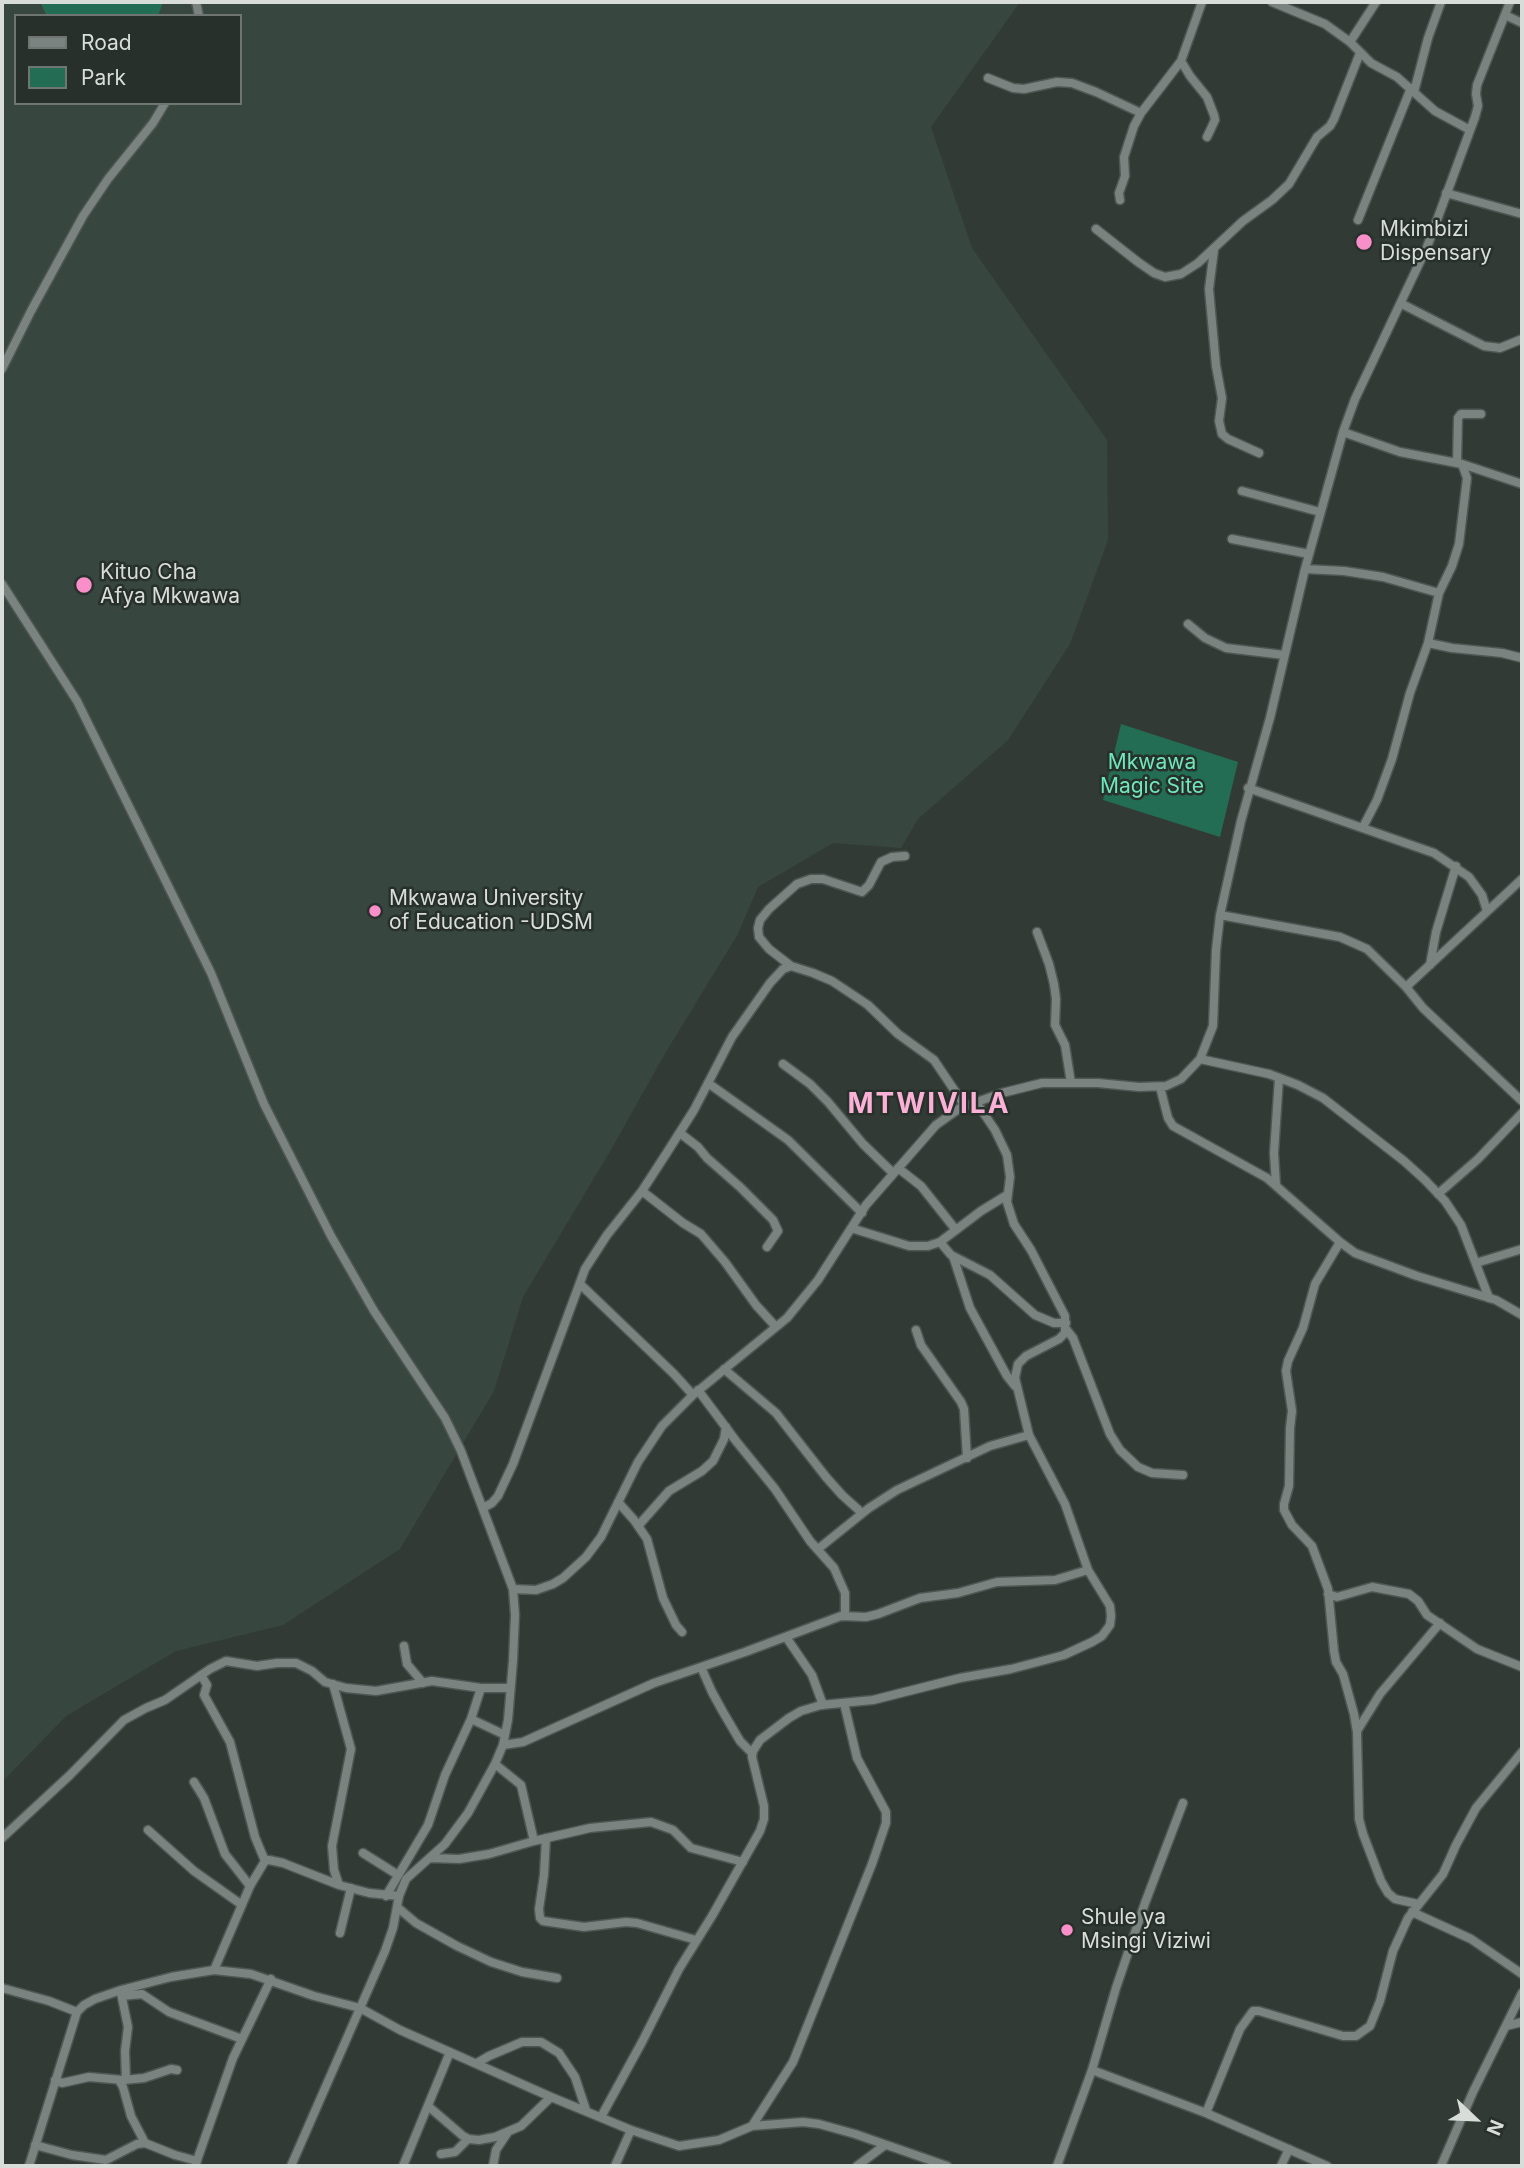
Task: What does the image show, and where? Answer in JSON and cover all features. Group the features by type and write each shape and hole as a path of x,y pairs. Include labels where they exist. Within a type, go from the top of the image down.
{"street":[{"path":"1120,200 1125,177 1124,157 1134,127 1140,113 1181,61 1202,2"},
{"path":"1272,2 1325,24 1412,90 1435,111 1470,130"},
{"path":"1350,42 1376,2"},
{"path":"1358,220 1412,90 1441,2"},
{"path":"513,1589 536,1590 563,1577 596,1545 648,1445 662,1426 695,1393 776,1327 818,1280 862,1213 936,1125 965,1106 1042,1083 1160,1087 1181,1079 1200,1059 1213,1026 1220,915 1248,788 1270,718 1305,569 1343,432 1355,399 1427,247 1478,106 1477,85 1510,2"},
{"path":"1504,15 1522,23"},
{"path":"1096,229 1154,274 1165,277 1181,274 1214,250 1243,221 1281,192 1296,174 1317,137 1330,126 1360,53"},
{"path":"1181,61 1207,97 1214,115 1215,120 1207,137"},
{"path":"988,78 1013,88 1024,89 1057,82 1072,83 1140,113"},
{"path":"2,369 83,216 164,105"},
{"path":"1446,193 1522,214"},
{"path":"1214,250 1209,289 1216,366 1222,398 1219,421 1222,434 1228,439 1259,453"},
{"path":"1402,304 1484,346 1500,348 1522,339"},
{"path":"1363,827 1382,787 1428,643 1439,593 1452,566 1461,531 1467,478 1460,464 1458,418 1461,414 1481,414"},
{"path":"1343,432 1400,453 1460,464 1522,484"},
{"path":"1242,491 1320,512"},
{"path":"1232,539 1309,554"},
{"path":"1305,569 1383,577 1439,593"},
{"path":"2,584 77,701 211,973 264,1104 349,1270 445,1418 461,1451 513,1589 515,1615 503,1745 468,1813 445,1844 406,1878 398,1896 389,1941 290,2166"},
{"path":"1188,624 1205,638 1226,648 1284,655"},
{"path":"1428,643 1522,658"},
{"path":"1248,788 1434,853 1469,877 1482,895 1487,911"},
{"path":"905,856 892,857 881,862 869,886 862,892 824,879 811,879 797,884 760,920 759,937 769,949 791,966 832,981 868,1005 898,1034 934,1060 965,1106"},
{"path":"1430,965 1436,932 1456,866"},
{"path":"1406,987 1522,879"},
{"path":"1220,915 1339,937 1367,948 1423,1008 1522,1101"},
{"path":"1037,932 1051,974 1056,999 1055,1025 1065,1045 1071,1083"},
{"path":"483,1508 498,1496 513,1464 585,1269 680,1133 732,1037 770,983 783,969 791,966"},
{"path":"1200,1059 1279,1078 1324,1098 1404,1161 1438,1194 1461,1225 1489,1298"},
{"path":"783,1065 810,1084 863,1144 895,1171 921,1186 956,1230"},
{"path":"1276,1185 1274,1153 1279,1078"},
{"path":"708,1083 788,1140 862,1213"},
{"path":"1160,1087 1168,1118 1174,1126 1267,1178 1355,1252 1395,1269 1489,1298 1522,1315"},
{"path":"976,1102 995,1130 1007,1155 1010,1177 1007,1202 1014,1224 1031,1250 1065,1316 1066,1326 1107,1426 1120,1450 1138,1467 1152,1473 1183,1475"},
{"path":"1438,1194 1478,1159 1522,1113"},
{"path":"680,1133 773,1220 778,1231 766,1247"},
{"path":"642,1191 701,1234 776,1327"},
{"path":"851,1228 909,1246 929,1246 940,1242 1007,1195"},
{"path":"940,1242 953,1256 990,1275 1035,1315 1066,1326"},
{"path":"1340,1242 1315,1284 1303,1328 1291,1351 1286,1371 1292,1411 1289,1486 1284,1510 1292,1525 1312,1546 1328,1594 1334,1651 1349,1693 1356,1732 1359,1819 1363,1834 1388,1893 1395,1899 1418,1904"},
{"path":"1476,1263 1522,1249"},
{"path":"953,1256 970,1308 1007,1376 1017,1388"},
{"path":"580,1284 695,1393 726,1427 834,1568 845,1593 845,1616"},
{"path":"752,1753 760,1740 801,1711 823,1705 873,1700 960,1678 1011,1669 1064,1655 1102,1636 1110,1625 1111,1616 1105,1596 1088,1570 1065,1504 1029,1435 1015,1378 1018,1364 1026,1356 1059,1339 1066,1326"},
{"path":"916,1330 921,1345 964,1409 967,1458"},
{"path":"724,1369 776,1413 826,1477 862,1513"},
{"path":"638,1526 669,1491 692,1478 713,1461 724,1439 726,1427"},
{"path":"818,1549 862,1513 897,1490 1004,1440 1029,1435"},
{"path":"618,1502 647,1539 663,1598 682,1632"},
{"path":"503,1745 523,1742 654,1683 832,1619 845,1616 866,1617 920,1598 958,1593 997,1582 1055,1580 1088,1570"},
{"path":"1328,1594 1337,1597 1371,1587 1401,1591 1415,1597 1427,1615 1477,1649 1522,1667"},
{"path":"1356,1732 1380,1694 1440,1623"},
{"path":"786,1637 812,1675 823,1705"},
{"path":"404,1646 407,1664 423,1683"},
{"path":"2,1838 124,1720 166,1700 226,1661 257,1666 288,1662 304,1666 320,1679 333,1684 376,1690 432,1681 481,1688 510,1688"},
{"path":"601,2117 696,1940 760,1831 764,1813 752,1753 740,1741 701,1667"},
{"path":"201,1675 207,1685 204,1695 233,1749 265,1861"},
{"path":"333,1684 351,1749 332,1846 334,1870 339,1885"},
{"path":"386,1896 428,1825 445,1775 471,1719 481,1688"},
{"path":"752,2126 793,2062 886,1823 886,1812 857,1758 844,1703"},
{"path":"471,1719 505,1735"},
{"path":"1206,2113 1240,2028 1253,2011 1343,2036 1356,2036 1370,2026 1402,1930 1412,1912 1443,1874 1476,1808 1522,1752"},
{"path":"495,1764 521,1785 534,1841"},
{"path":"194,1782 204,1798 225,1854 250,1886"},
{"path":"1058,2166 1092,2070 1141,1914 1183,1803"},
{"path":"430,1858 459,1859 479,1856 590,1828 651,1822 673,1830 691,1848 743,1862"},
{"path":"148,1830 194,1871 242,1905"},
{"path":"546,1838 539,1909 540,1918 544,1921 584,1927 637,1923 696,1940"},
{"path":"363,1853 398,1875"},
{"path":"265,1861 283,1863 339,1885 386,1896 398,1896"},
{"path":"214,1970 250,1886 265,1861"},
{"path":"340,1933 351,1888"},
{"path":"397,1908 416,1923 491,1962 522,1972 557,1978"},
{"path":"1412,1912 1472,1939 1522,1974"},
{"path":"29,2166 77,2012 95,1999 171,1977 214,1970 271,1979 313,1996 360,2008 400,2030 551,2097 680,2146 719,2140 752,2126 803,2122 819,2124 947,2166"},
{"path":"35,2145 72,2155 106,2160 137,2144 145,2143 196,2164 233,2058 271,1979"},
{"path":"2,1988 77,2012"},
{"path":"121,1993 142,1994 169,2012 242,2039"},
{"path":"121,1993 128,2027 123,2087 131,2116 145,2143"},
{"path":"1441,2166 1473,2092 1521,2000"},
{"path":"1506,2026 1522,2021"},
{"path":"477,2063 522,2042 541,2042 559,2053 575,2077 586,2110"},
{"path":"403,2166 450,2052"},
{"path":"55,2080 62,2083 89,2077 122,2080 177,2070"},
{"path":"1092,2070 1206,2113 1327,2166"},
{"path":"428,2106 468,2139 479,2140 521,2126 551,2097"},
{"path":"615,2166 632,2130"},
{"path":"493,2166 496,2150 509,2132"},
{"path":"441,2154 455,2152 468,2139"},
{"path":"857,2166 885,2145"},
{"path":"1281,2166 1289,2149"}],"shaded area":[{"name":"Mkwawa University of Education -UDSM","path":"2,2 1020,2 931,127 972,248 1107,440 1108,540 1070,644 1008,740 918,819 901,848 833,843 758,887 738,934 523,1297 494,1391 400,1549 283,1625 176,1651 66,1716 2,1782"}],"green space":[{"path":"40,2 163,2 159,14 46,14"},
{"name":"Mkwawa Magic Site","path":"1121,724 1238,762 1220,837 1103,800"}],"place":[{"name":"Mkimbizi Dispensary","path":"1364,242"},
{"name":"Kituo Cha Afya Mkwawa","path":"84,585"},
{"name":"Mkwawa University of Education -UDSM","path":"375,911"},
{"name":"Shule ya Msingi Viziwi","path":"1067,1930"}],"district":[{"name":"MTWIVILA","path":"929,1105"}]}
